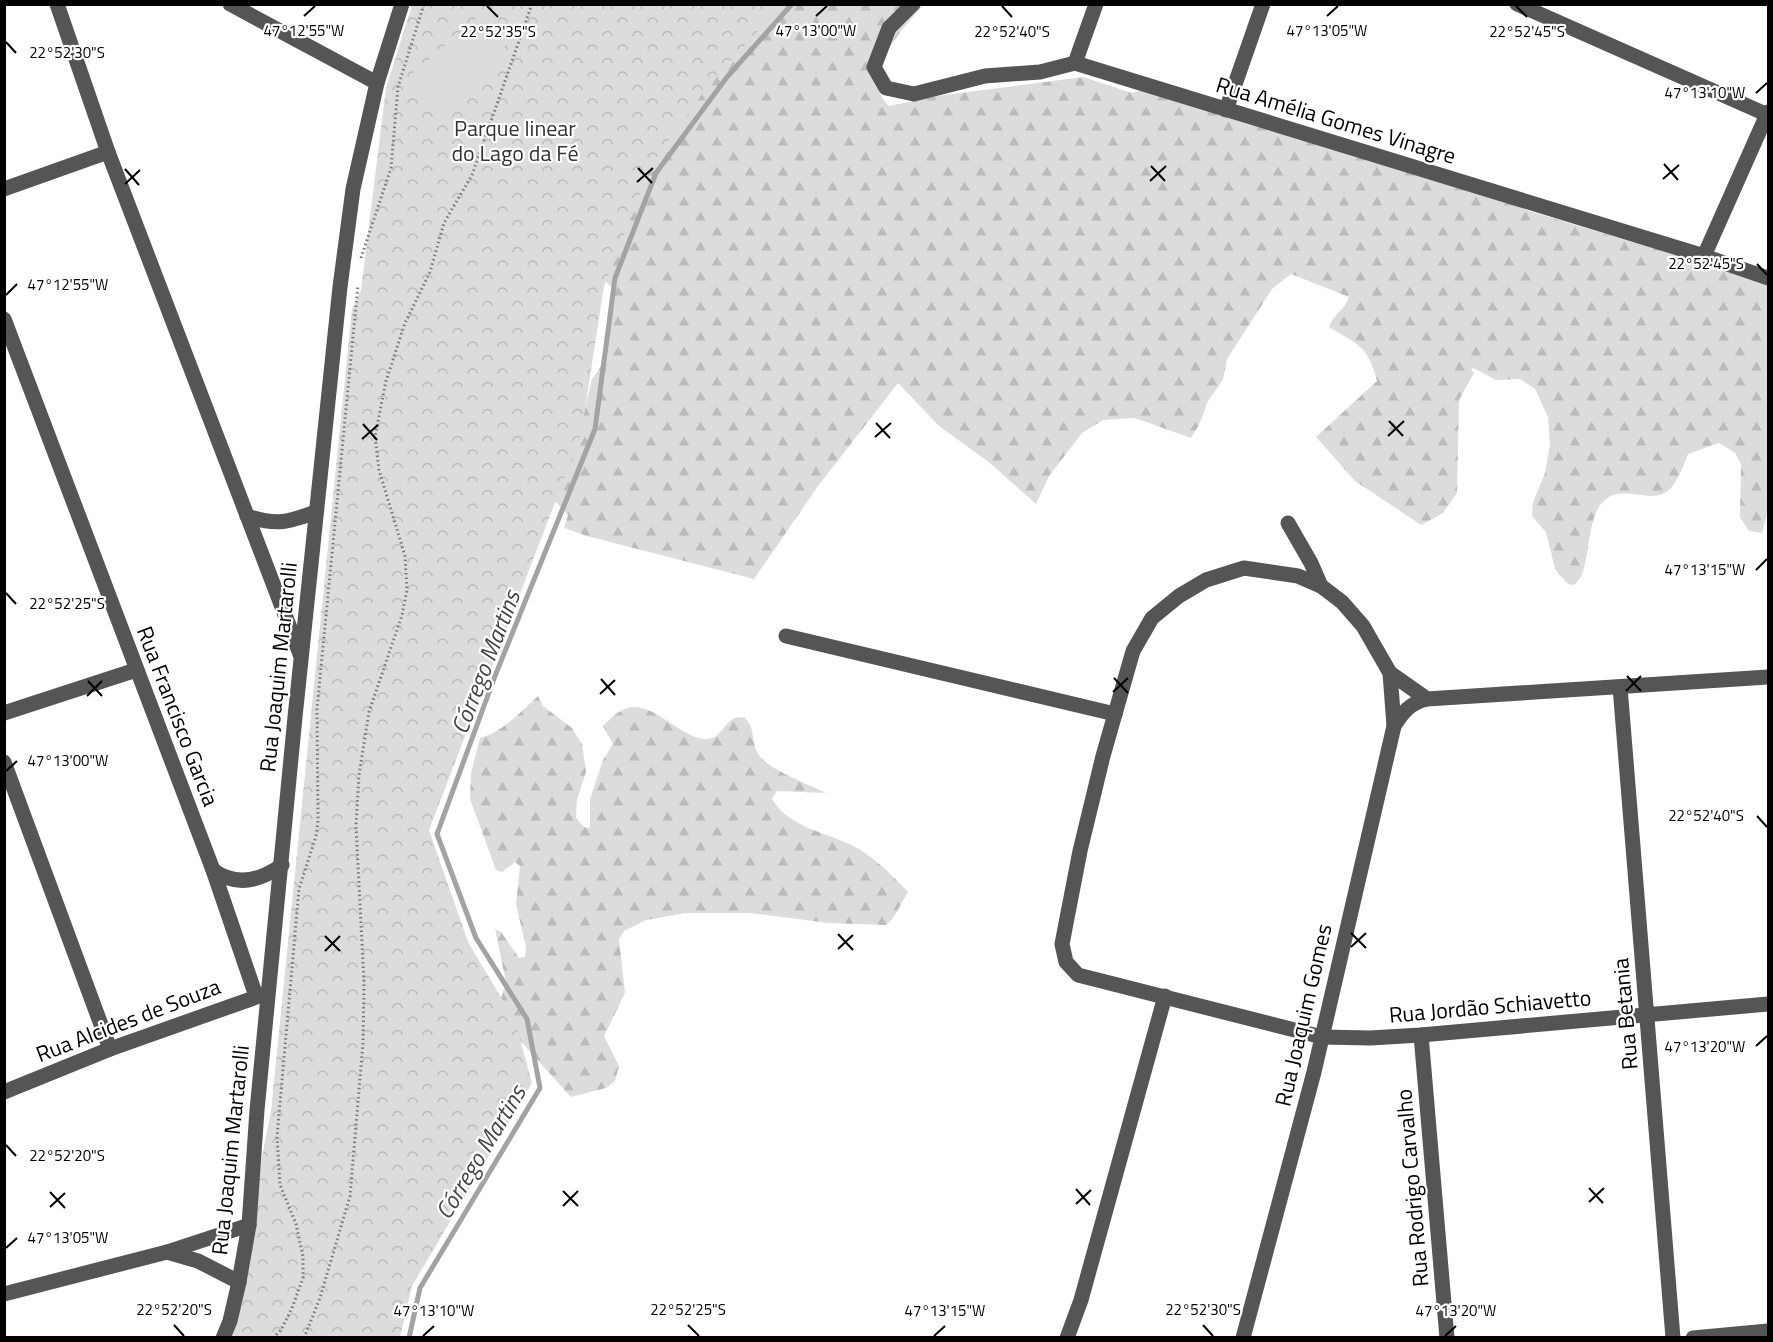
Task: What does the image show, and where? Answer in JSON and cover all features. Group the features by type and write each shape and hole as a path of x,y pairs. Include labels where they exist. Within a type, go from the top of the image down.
{"street":[{"path":"57,4 108,152 302,657"},
{"path":"230,4 377,83"},
{"name":"Rua Joaquim Martarolli","path":"223,1338 230,1321 239,1282 249,1225 262,994 282,865 316,512 353,189 377,83 402,4"},
{"path":"913,4 889,28 874,67 886,88 914,94 985,76 1040,72 1075,63 1096,4"},
{"path":"1226,110 1263,4"},
{"path":"1517,4 1768,114 1704,256"},
{"name":"Rua Amélia Gomes Vinagre","path":"1075,63 1704,256 1768,278"},
{"path":"4,189 108,152"},
{"name":"Rua Francisco Garcia","path":"4,319 136,670 262,994"},
{"path":"247,516 267,522 292,520 316,512"},
{"path":"1288,523 1311,563 1321,586 1342,602 1363,626 1390,673 1427,699 1768,676"},
{"name":"Rua Jordão Schiavetto","path":"1321,586 1299,576 1244,568 1206,580 1179,596 1152,618 1132,651 1080,851 1062,944 1066,962 1078,975 1322,1037 1370,1038 1421,1035 1768,1004"},
{"path":"786,636 1115,714"},
{"path":"4,713 136,670"},
{"path":"1390,673 1394,726"},
{"name":"Rua Betania","path":"1620,687 1673,1338"},
{"name":"Rua Joaquim Gomes","path":"1242,1338 1314,1072 1394,726 1409,706 1427,699"},
{"path":"4,762 110,1049"},
{"path":"213,870 224,878 237,880 268,875 282,865"},
{"name":"Rua Alcides de Souza","path":"4,1092 110,1049 262,994"},
{"path":"1067,1338 1081,1300 1165,996"},
{"name":"Rua Rodrigo Carvalho","path":"1421,1035 1448,1338"},
{"path":"4,1294 167,1252 249,1225"},
{"path":"167,1252 198,1262 239,1282"},
{"path":"1693,1338 1768,1331"}],"path":[{"path":"360,260 391,168 398,87 424,4"},
{"path":"304,1338 320,1298 350,1196 363,1032 364,982 356,826 359,775 369,712 402,615 407,590 405,556 379,470 375,436 386,381 405,323 430,272 444,223 472,175 532,4"},
{"path":"273,1338 281,1330 292,1308 303,1278 303,1257 296,1224 280,1185 277,1137 299,889 316,836 318,821 317,709 358,283"}],"green space":[{"path":"752,4 923,5 895,40 880,67 878,81 880,94 889,106 937,96 1083,77 1132,93 1147,88 1497,197 1529,211 1632,242 1736,265 1768,285 1768,510 1762,533 1749,531 1740,517 1741,464 1735,453 1719,443 1688,454 1674,484 1659,495 1623,494 1606,499 1596,513 1585,566 1579,580 1574,585 1568,584 1555,569 1546,532 1532,516 1533,502 1545,473 1550,445 1548,417 1535,389 1520,379 1496,380 1471,368 1474,373 1459,400 1457,493 1443,513 1421,525 1355,481 1316,437 1377,381 1366,353 1348,338 1329,327 1349,297 1291,274 1272,289 1227,359 1223,380 1208,401 1199,425 1191,438 1135,418 1103,420 1082,433 1049,476 1036,504 990,463 939,426 898,383 818,486 754,579 564,528 568,515 557,503 528,483 581,425 592,379 604,362 613,289 596,271 608,227"},
{"name":"Parque linear do Lago da Fé","path":"412,5 782,5 710,83 652,164 604,286 581,435 429,830 468,942 515,1021 532,1083 412,1286 400,1337 226,1338 271,1111 352,309 361,290 386,88"},
{"path":"480,15 505,45 497,71 443,123 403,82"},
{"path":"538,696 543,706 572,728 582,744 586,772 577,800 576,818 584,827 590,828 590,799 603,760 613,744 603,726 616,714 631,707 642,708 684,732 705,739 715,737 731,720 744,717 752,730 757,752 762,758 788,776 826,793 777,791 772,799 780,809 800,824 859,849 885,869 908,892 893,918 886,925 829,923 750,913 686,913 646,920 624,931 619,939 625,993 604,1036 619,1066 615,1081 606,1088 571,1097 496,1014 506,982 495,929 501,932 519,958 525,957 526,947 516,904 520,866 515,862 502,872 496,870 470,799 471,773 480,738 504,726"}],"waterway":[{"name":"Córrego Martins","path":"409,1338 420,1288 540,1088 527,1019 476,938 437,834 495,676 595,429 615,278 656,173 727,77 792,4"}]}
